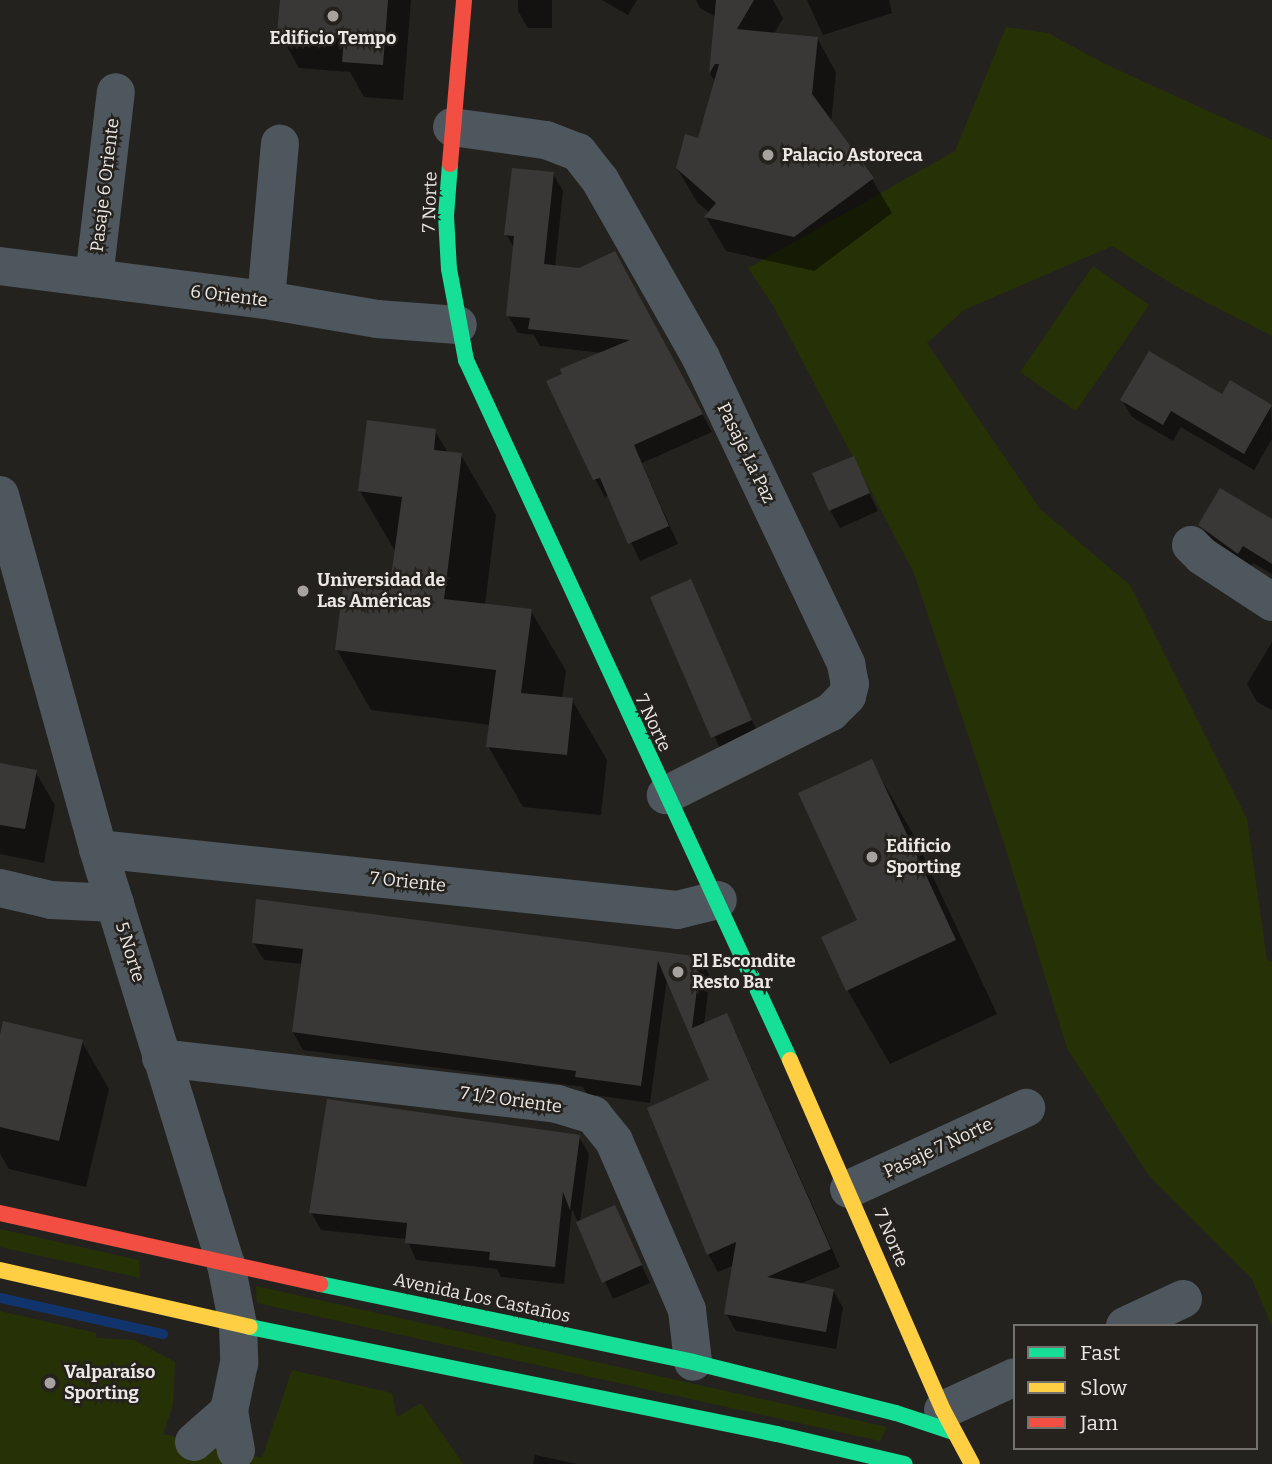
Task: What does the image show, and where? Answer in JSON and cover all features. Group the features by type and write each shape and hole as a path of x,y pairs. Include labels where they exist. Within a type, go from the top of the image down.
{"main road":[{"name":"7 Norte","path":"464,0 446,216 449,269 466,360 666,795 718,900 849,1189 948,1421 972,1464"},
{"name":"Avenida Los Castaños","path":"0,1213 226,1264 693,1362 896,1413 948,1421"},
{"path":"0,1270 238,1325 777,1434 905,1464 924,1458"},
{"path":"940,1448 948,1421"}],"street":[{"name":"Pasaje 6 Oriente","path":"94,278 116,92"},
{"name":"Pasaje La Paz","path":"452,127 546,140 578,152 600,180 701,358 846,664 850,684 847,696 831,712 666,795"},
{"path":"266,300 280,144"},
{"name":"6 Oriente","path":"0,267 266,300 377,318 458,325"},
{"name":"5 Norte","path":"0,495 97,849 226,1264 238,1325 239,1363 229,1411 236,1450"},
{"path":"1191,545 1202,556 1272,601"},
{"name":"7 Oriente","path":"97,849 677,910 718,900"},
{"path":"0,888 51,900 115,903"},
{"name":"7 1/2 Oriente","path":"162,1058 557,1104 593,1115 614,1141 687,1310 693,1362"},
{"name":"Pasaje 7 Norte","path":"849,1189 1026,1108"},
{"path":"1129,1324 1183,1299"},
{"path":"948,1421 1013,1378"},
{"path":"194,1442 229,1411"}],"green space":[{"path":"1006,27 1048,33 1105,64 1272,140 1272,336 1177,287 1112,246 964,310 927,343 1040,509 1130,585 1247,819 1267,960 1272,962 1272,1326 1252,1279 1149,1176 1067,1048 1003,840 914,573 774,307 748,268 955,151"},
{"path":"1093,266 1149,305 1076,411 1020,372"},
{"path":"0,1229 139,1260 140,1278 0,1247"},
{"path":"256,1286 887,1427 880,1441 257,1303"},
{"name":"Valparaíso Sporting","path":"0,1311 96,1333 96,1338 134,1340 175,1362 173,1405 163,1434 262,1458 292,1370 392,1393 397,1417 421,1403 463,1464 0,1464"}],"building":[{"name":"Edificio Tempo","path":"280,0 388,0 383,65 342,62 344,38 277,33"},
{"name":"Palacio Astoreca","path":"716,0 754,0 737,29 818,37 812,94 874,178 794,237 704,217 716,203 676,168 685,134 698,138 719,64 715,64 709,74"},
{"path":"512,168 554,172 544,264 579,268 615,251 703,414 634,445 669,526 628,544 600,478 593,480 546,381 562,374 560,369 630,340 528,329 530,318 506,316 514,236 504,235"},
{"path":"1149,351 1222,394 1230,380 1272,405 1244,454 1171,411 1163,425 1120,400"},
{"path":"367,420 436,429 434,450 462,453 444,599 532,609 521,693 573,698 567,755 486,747 496,670 335,650 343,586 389,591 402,497 358,491"},
{"path":"854,456 870,493 829,511 812,473"},
{"path":"1220,488 1272,519 1272,564 1243,546 1238,554 1198,525"},
{"path":"691,579 752,720 711,738 650,597"},
{"name":"Edificio Sporting","path":"872,759 956,940 846,991 821,937 857,920 798,793"},
{"path":"0,763 37,770 25,829 0,825"},
{"path":"256,899 701,957 692,1028 727,1013 831,1249 767,1277 834,1289 826,1332 724,1314 736,1242 707,1255 647,1108 709,1080 658,961 641,1086 575,1077 576,1071 292,1032 303,949 252,943"},
{"path":"3,1021 83,1040 59,1141 0,1127 0,1035"},
{"path":"327,1099 580,1135 570,1210 563,1192 555,1267 489,1260 490,1252 405,1243 407,1223 309,1213"},
{"path":"615,1205 642,1265 602,1283 576,1222"}],"waterway":[{"path":"0,1298 163,1334"}],"traffic: fast":[{"path":"450,164 446,216 449,269 466,360 790,1060"},
{"path":"320,1284 693,1362 896,1413 953,1432"},
{"path":"250,1327 777,1434 905,1464"}],"traffic: slow":[{"path":"790,1060 943,1410 972,1464"},
{"path":"0,1270 250,1327"}],"traffic: jam":[{"path":"450,164 464,0"},
{"path":"0,1213 320,1284"}],"place":[{"name":"Edificio Tempo","path":"333,16"},
{"name":"Palacio Astoreca","path":"768,155"},
{"name":"Universidad de Las Américas","path":"303,591"},
{"name":"Edificio Sporting","path":"872,857"},
{"name":"El Escondite Resto Bar","path":"678,972"},
{"name":"Valparaíso Sporting","path":"50,1383"}]}
